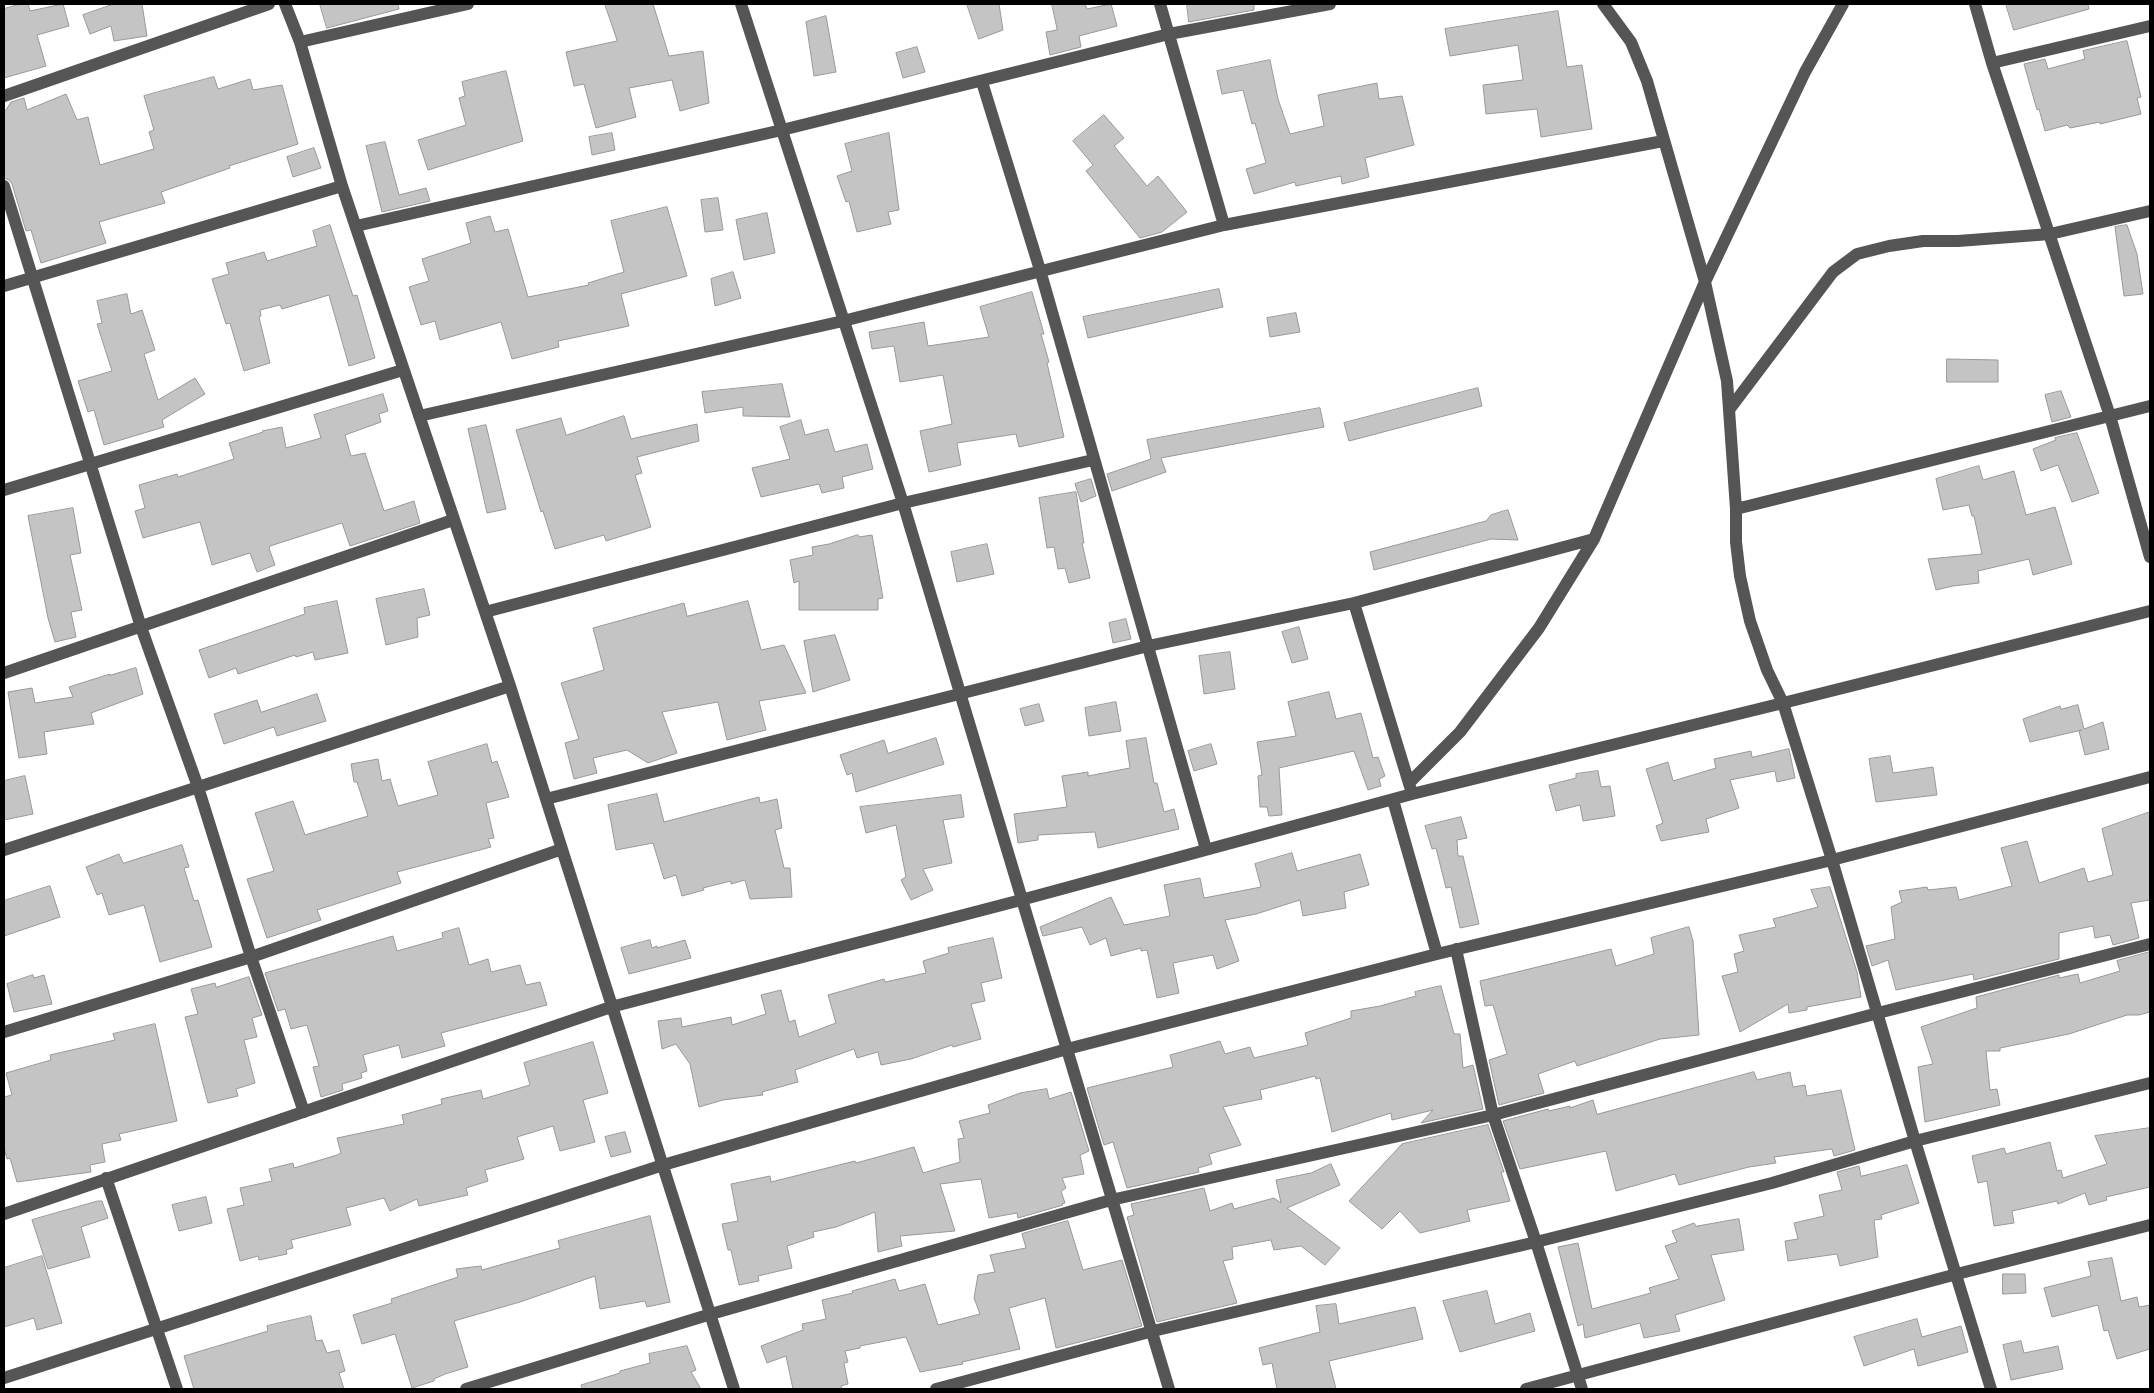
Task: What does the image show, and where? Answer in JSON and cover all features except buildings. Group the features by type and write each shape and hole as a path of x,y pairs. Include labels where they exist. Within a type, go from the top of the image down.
{"street":[{"path":"4,96 269,4"},
{"path":"285,4 300,42 342,186 510,686 734,1389"},
{"path":"300,42 468,4"},
{"path":"741,4 903,503 1169,1389"},
{"path":"1160,4 1224,225"},
{"path":"356,226 782,130 982,82 1169,34 1330,4"},
{"path":"1603,4 1631,42 1647,81 1705,282 1727,381 1736,510 1736,542 1740,576 1750,622 1767,670 1783,703 1991,1389"},
{"path":"4,1214 611,1007 1393,800 1411,788 1460,732 1534,636 1594,539 1705,282 1805,72 1843,4"},
{"path":"1975,4 1992,63 2110,416 2150,557"},
{"path":"1992,63 2150,26"},
{"path":"982,82 1040,270 1206,849"},
{"path":"419,416 843,321 1224,225 1663,141"},
{"path":"4,186 141,627 198,787 250,957 304,1112"},
{"path":"4,286 31,276 342,186"},
{"path":"1729,410 1833,272 1857,254 1889,246 1923,241 1958,241 2050,234 2150,211"},
{"path":"4,490 403,370"},
{"path":"1736,510 2150,406"},
{"path":"485,612 903,503 1093,460"},
{"path":"4,673 453,520"},
{"path":"546,799 1148,646 1354,603 1594,539"},
{"path":"1354,603 1411,788"},
{"path":"1411,788 1783,703 2150,611"},
{"path":"4,850 510,686"},
{"path":"4,1378 663,1166 1067,1049 1456,949 1832,860 2150,777"},
{"path":"1393,800 1437,954"},
{"path":"4,1032 250,957 562,849"},
{"path":"466,1389 711,1314 1111,1200 1493,1115 1878,1013 2150,944"},
{"path":"1456,949 1493,1115 1536,1242 1582,1389"},
{"path":"936,1389 1153,1331 1536,1242 1772,1183 1915,1141 2150,1083"},
{"path":"106,1178 177,1389"},
{"path":"1526,1389 1957,1274 2150,1225"}]}
